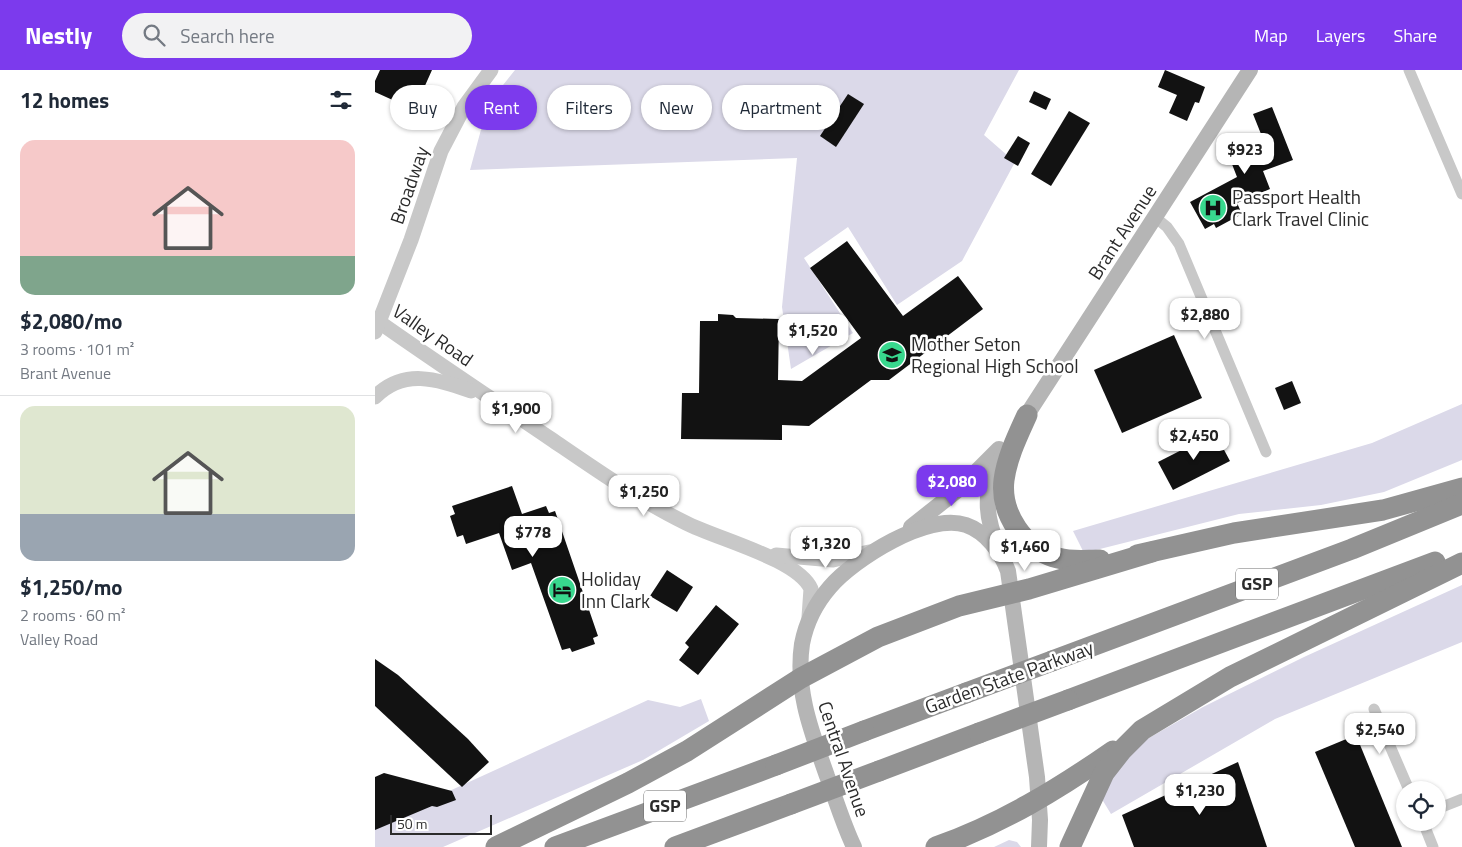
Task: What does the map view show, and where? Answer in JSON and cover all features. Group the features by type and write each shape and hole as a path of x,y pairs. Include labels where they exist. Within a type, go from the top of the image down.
{"highway":[{"path":"1027,415 1011,455 1004,488 1008,511 1020,534 1039,550 1064,560 1110,560 1234,533 1368,513 1462,488"},
{"name":"Garden State Parkway","path":"555,847 1352,549 1462,504"},
{"path":"496,847 606,795 675,758 801,678 878,637 923,618 959,606 1013,593 1152,552"},
{"name":"GSP","path":"675,847 1462,552"},
{"path":"936,847 996,822 1039,800 1142,730 1230,677 1462,563"},
{"path":"1070,847 1104,773 1122,750 1142,730"}],"main road":[{"name":"Brant Avenue","path":"1004,560 988,522 988,495 996,467 1027,415 1156,218 1249,70"},
{"name":"Brant Avenue","path":"882,547 927,516 966,483 998,450 1027,415"},
{"name":"Central Avenue","path":"854,847 808,721 801,678 802,644 808,623 818,603 831,586 882,547 933,525 959,523 972,528 984,537 1004,560 1013,593 1039,800 1039,847"}],"street":[{"name":"Broadway","path":"376,324 411,240 441,151 464,107 491,70"},
{"path":"1409,70 1462,194"},
{"path":"1156,218 1167,226 1179,244 1266,452"},
{"name":"Valley Road","path":"376,324 660,509 702,531 785,564 805,578 812,596 808,623"},
{"path":"375,397 395,382 411,378 448,384 493,401"},
{"name":"Valley Road","path":"753,550 797,558 833,560 861,555 882,547"},
{"path":"1374,709 1405,781"},
{"path":"1446,805 1462,799"},
{"path":"1427,831 1433,847"}],"shaded area":[{"path":"515,70 1019,70 984,135 1015,162 962,261 897,305 848,227 804,258 853,333 791,369 782,307 797,158 470,170 481,130 537,130 537,85 503,85"},
{"path":"1462,404 1462,460 1384,492 1321,505 1239,514 1084,553 1073,531 1372,443"},
{"path":"1462,585 1462,642 1275,719 1111,814 1100,796 1135,746 1203,707 1304,657"},
{"path":"701,699 709,721 643,760 443,847 375,847 375,825 648,700 680,707"},
{"path":"1009,840 1017,842 1021,847 994,847"}],"building":[{"path":"380,70 432,70 425,85 390,85 390,99 375,92 375,81"},
{"path":"1165,70 1205,87 1199,103 1195,102 1187,121 1169,113 1177,95 1158,87"},
{"path":"1034,91 1051,99 1046,110 1029,102"},
{"path":"848,94 864,104 836,147 820,136 824,130 840,130 840,106"},
{"path":"1272,107 1293,160 1263,171 1270,189 1237,203 1242,214 1216,228 1214,224 1205,229 1190,202 1237,177 1230,159 1265,144 1253,114"},
{"path":"1069,111 1090,123 1051,186 1031,174"},
{"path":"1018,136 1030,143 1018,166 1004,158"},
{"path":"847,241 903,316 958,276 983,309 889,380 871,380 809,426 782,425 782,440 681,439 682,393 699,393 700,321 718,321 718,314 733,315 736,318 779,319 778,380 802,381 861,338 810,268"},
{"path":"1174,335 1202,398 1122,433 1094,370"},
{"path":"1292,381 1301,403 1284,410 1275,388"},
{"path":"1215,433 1230,461 1173,490 1158,462"},
{"name":"Holiday Inn Clark","path":"512,486 522,514 546,506 549,513 555,511 598,636 593,638 595,644 572,652 570,648 562,650 531,563 512,570 499,533 466,544 463,535 457,537 450,516 455,514 452,506"},
{"path":"667,570 693,587 677,612 650,596"},
{"path":"716,605 739,624 698,675 679,660 689,647 685,643"},
{"path":"375,659 398,675 468,739 489,762 462,787 375,706"},
{"path":"1356,735 1402,847 1355,847 1315,752"},
{"path":"1238,762 1267,847 1134,847 1122,815"},
{"path":"384,773 452,791 456,800 437,807 432,806 375,830 375,777"}],"place":[{"name":"Passport Health Clark Travel Clinic","path":"1213,208"},
{"name":"Mother Seton Regional High School","path":"892,355"},
{"name":"Holiday Inn Clark","path":"562,590"}]}
